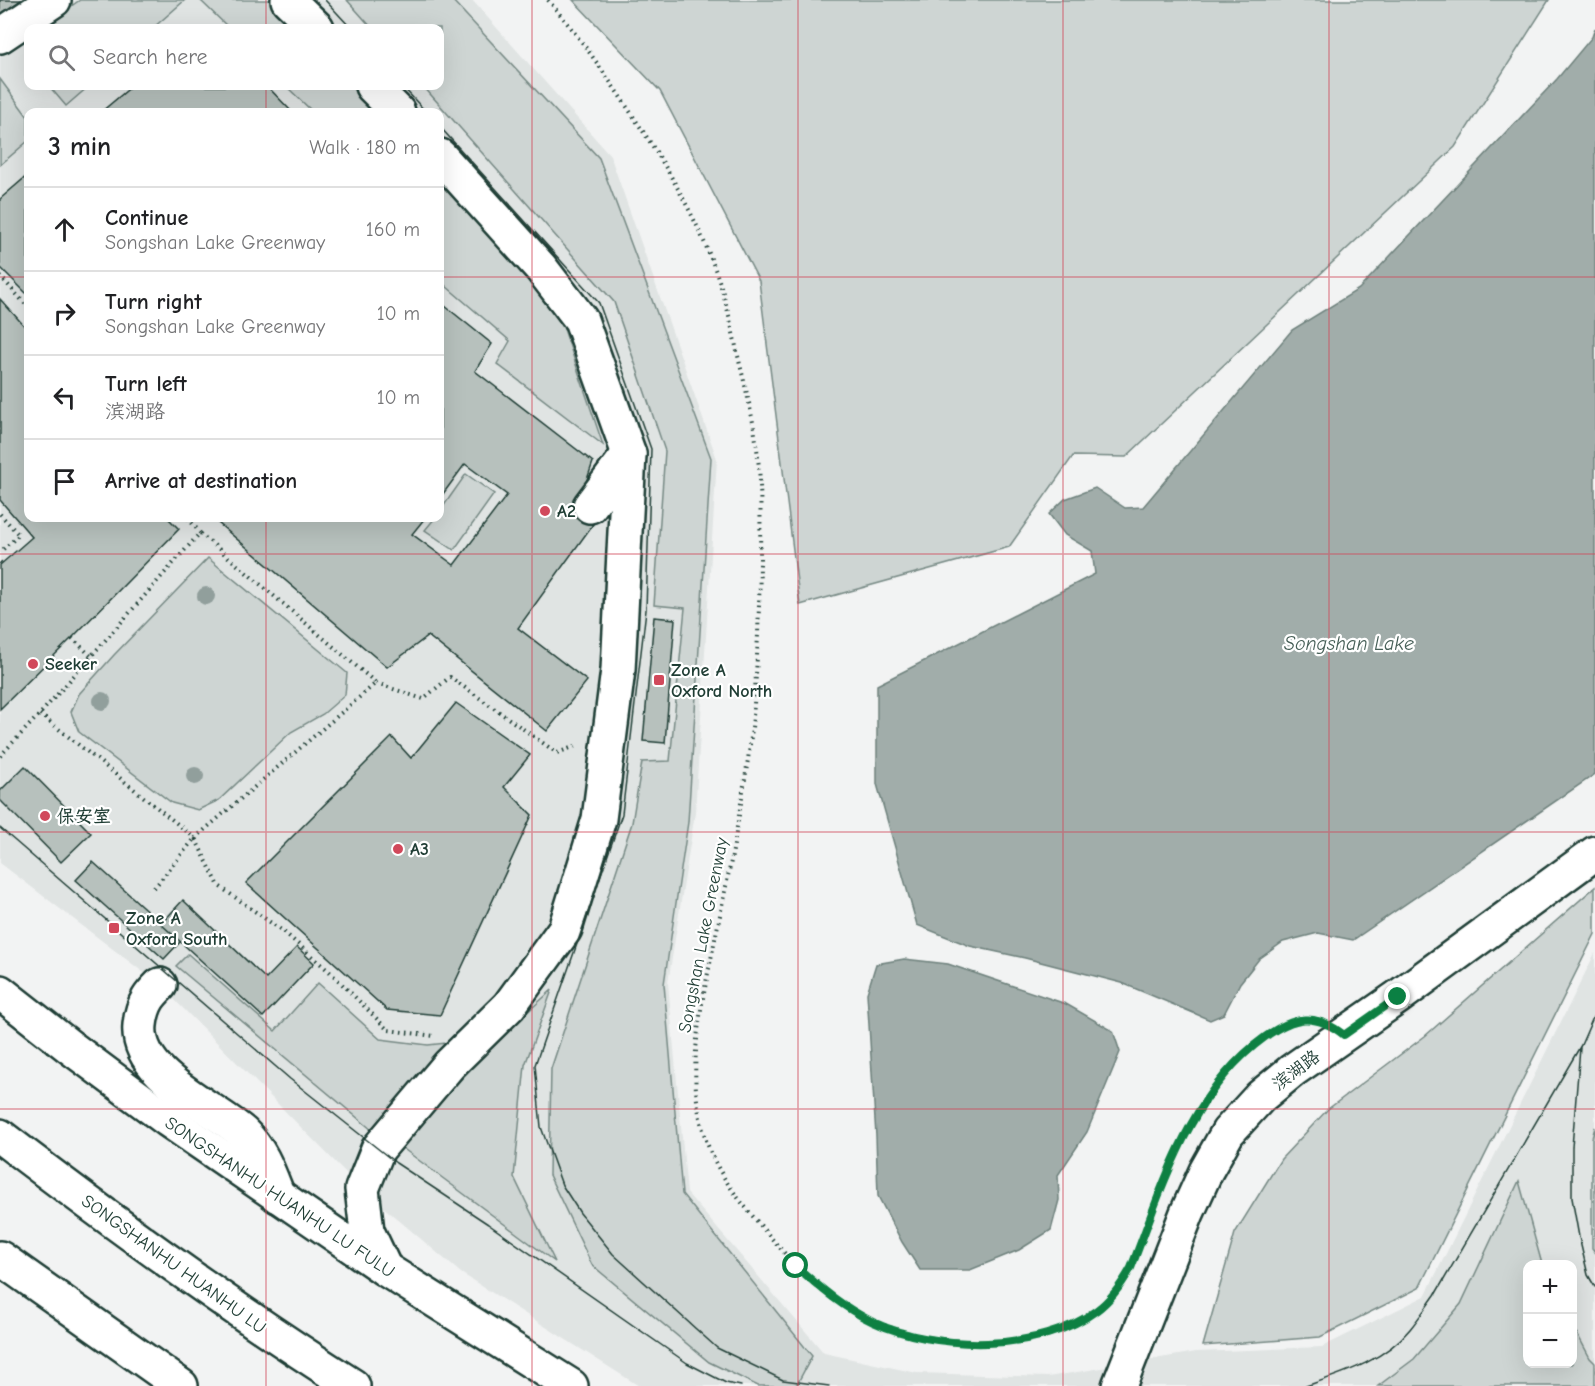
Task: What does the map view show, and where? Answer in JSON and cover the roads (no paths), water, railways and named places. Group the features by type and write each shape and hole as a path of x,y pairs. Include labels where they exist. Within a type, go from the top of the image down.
{"street":[{"path":"0,36 54,0"},
{"path":"288,0 314,24"},
{"path":"376,90 394,108"},
{"path":"385,1269 367,1231 362,1189 378,1149 449,1065 509,1006 565,929 599,819 618,670 629,454 581,320 541,268 444,160"},
{"path":"590,506 629,454"},
{"name":"滨湖路","path":"1119,1386 1187,1213 1206,1171 1228,1132 1260,1097 1293,1070 1595,853"},
{"path":"159,985 148,999 141,1016 142,1045 148,1057 157,1070 189,1096 221,1116 258,1149 278,1196"},
{"name":"SONGSHANHU HUANHU LU FULU","path":"0,992 159,1113 278,1196 385,1269 571,1386"},
{"name":"SONGSHANHU HUANHU LU","path":"0,1136 180,1270 286,1344 353,1386"},
{"path":"0,1258 181,1386"}],"water":[{"name":"Songshan Lake","path":"1595,28 1595,774 1353,940 1318,933 1283,942 1259,959 1240,983 1224,1014 1210,1020 1122,983 970,946 917,925 877,784 877,685 1095,574 1092,551 1065,535 1049,514 1065,499 1095,488 1125,508 1143,507 1292,330 1359,289 1557,79 1592,37"},
{"path":"904,959 948,964 1066,1004 1113,1031 1120,1052 1087,1132 1058,1175 1059,1200 1051,1230 1019,1250 970,1270 920,1270 902,1242 878,1196 867,993 876,964"}],"tram line":[{"path":"325,0 347,24"},
{"path":"406,90 422,108"},
{"path":"444,131 599,303 651,449 646,610 622,814 535,1065 541,1127 562,1185 580,1213 613,1254 717,1348 783,1380 829,1386"},
{"path":"0,828 290,1079 396,1163 488,1224 687,1363 726,1383 741,1386"},
{"path":"1306,1386 1349,1371 1376,1358 1400,1340 1413,1325 1435,1295 1581,1045 1595,1013"},
{"path":"1580,1048 1572,1147 1572,1198 1588,1275 1595,1287"}],"place":[{"name":"A2","path":"545,511"},
{"name":"Seeker","path":"33,664"},
{"name":"Zone A Oxford North","path":"659,680"},
{"name":"保安室","path":"45,816"},
{"name":"A3","path":"398,849"},
{"name":"Zone A Oxford South","path":"114,928"}]}
